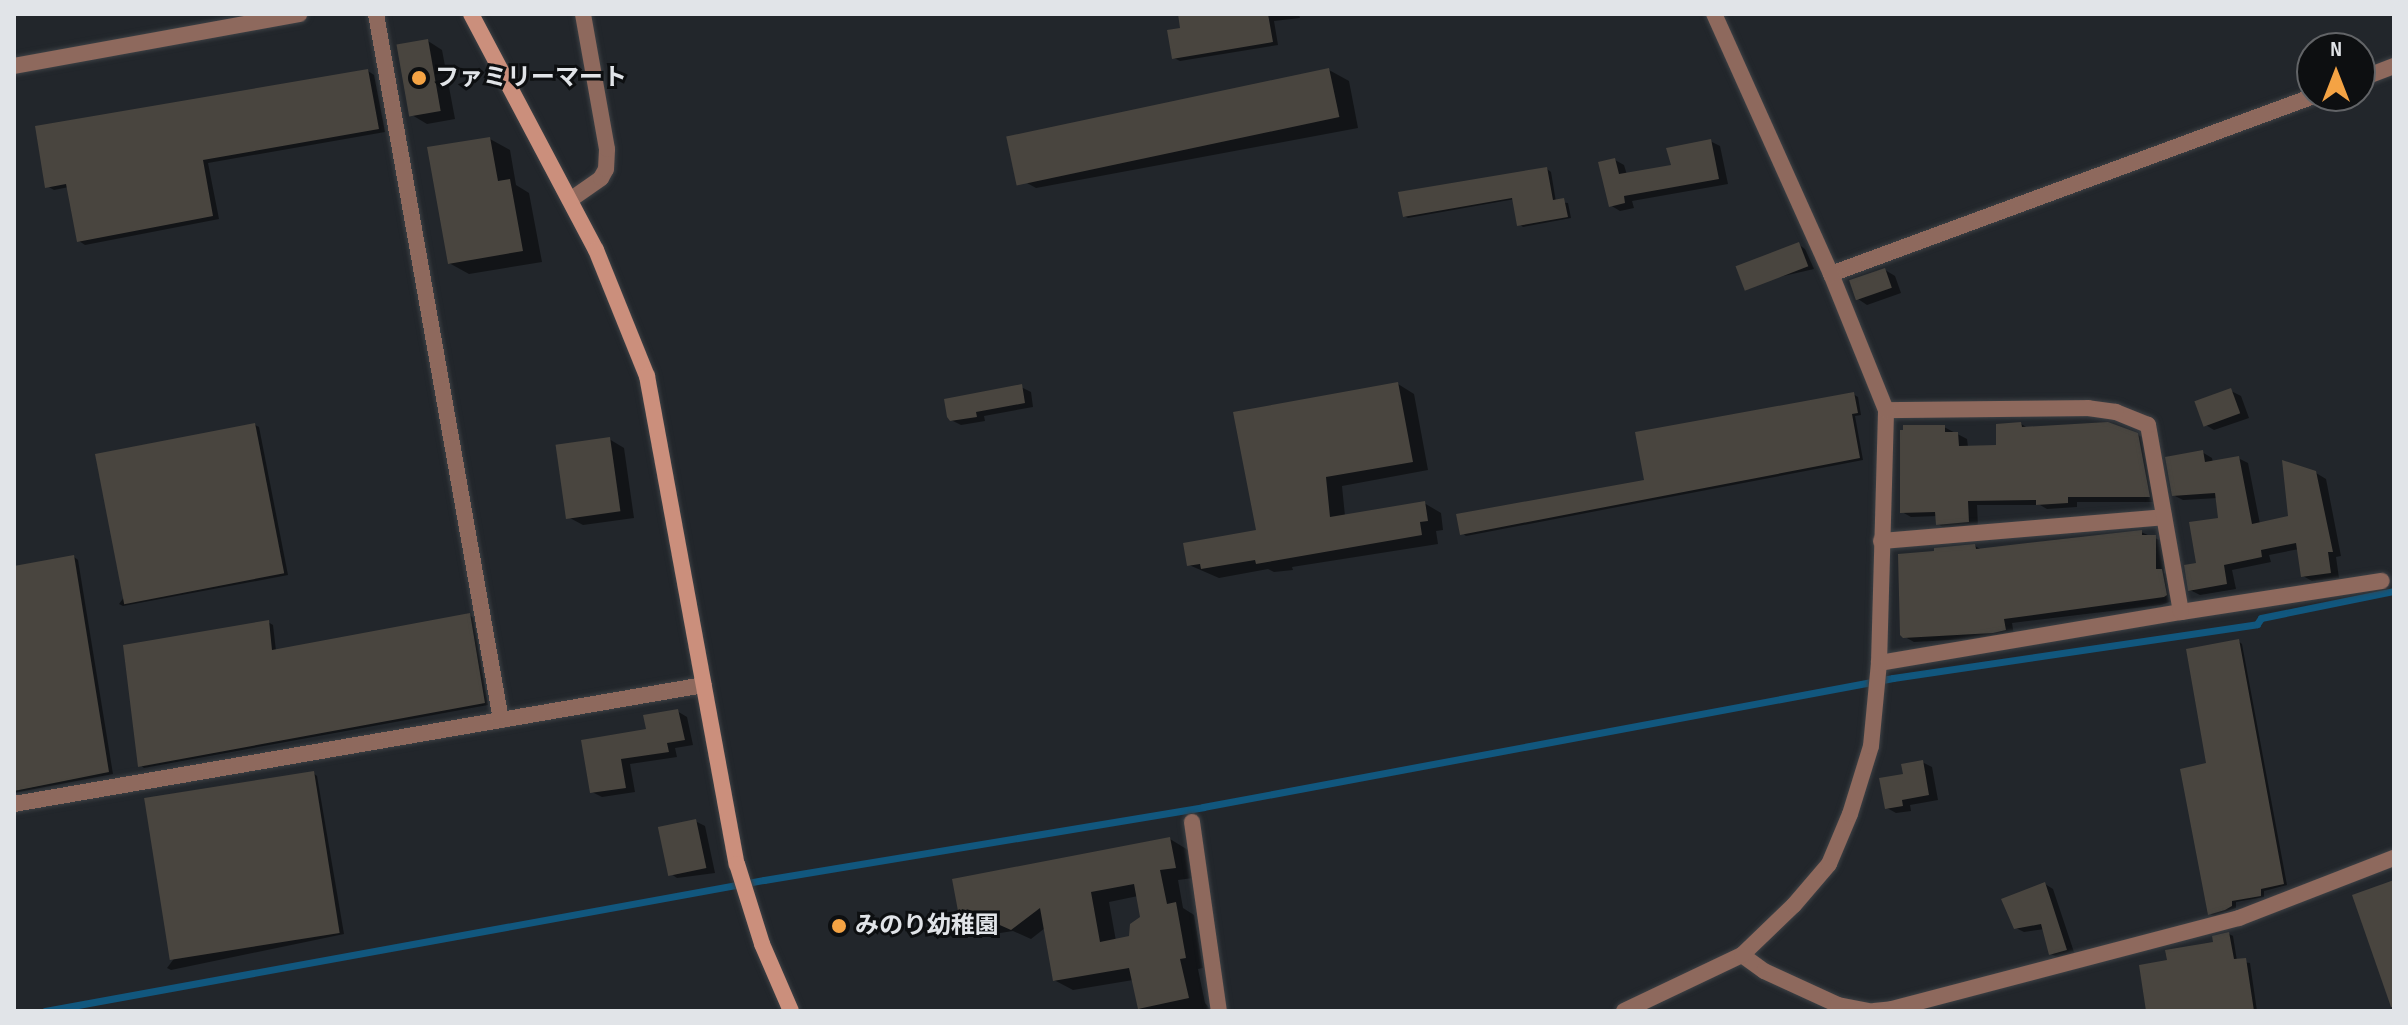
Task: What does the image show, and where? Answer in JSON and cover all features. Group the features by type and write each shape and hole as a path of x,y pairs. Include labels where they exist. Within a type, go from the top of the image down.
{"street":[{"path":"14,66 299,14"},
{"path":"376,14 501,720"},
{"path":"471,14 596,250 647,376 739,872 762,944 791,1011"},
{"path":"570,200 601,178 606,169 607,149 583,14"},
{"path":"1624,1011 1742,955 1794,905 1829,864 1850,814 1871,746 1879,663 1886,410 1831,274 1714,14"},
{"path":"1831,274 2296,103"},
{"path":"1886,410 2088,408 2116,412 2148,425 2181,612"},
{"path":"1881,541 2164,517"},
{"path":"1879,663 2382,581"},
{"path":"14,804 704,685"},
{"path":"1192,822 1219,1011"},
{"path":"1742,955 1764,971 1838,1005 1872,1011 1892,1009 2239,918 2394,858"}],"building":[{"path":"1178,14 1268,14 1273,42 1172,59 1167,30 1180,28"},
{"name":"ファミリーマート","path":"428,39 441,111 409,116 396,45"},
{"path":"1329,68 1339,117 1017,186 1006,137"},
{"path":"368,69 379,129 203,160 213,216 77,242 66,184 45,188 35,126"},
{"path":"490,137 498,181 510,179 523,251 448,264 427,147"},
{"path":"1711,139 1719,179 1624,196 1625,203 1609,207 1598,162 1615,158 1619,174 1671,165 1666,148"},
{"path":"1547,167 1553,200 1564,198 1568,217 1517,226 1512,198 1403,217 1398,192"},
{"path":"1799,242 1808,266 1745,291 1736,266"},
{"path":"1885,268 1892,288 1856,300 1849,280"},
{"path":"1398,382 1413,462 1326,477 1330,517 1425,501 1428,521 1420,522 1422,535 1256,564 1255,560 1201,569 1200,564 1187,566 1183,543 1256,530 1233,412"},
{"path":"1022,384 1025,403 976,412 977,417 950,421 947,417 944,399"},
{"path":"2231,388 2240,413 2204,427 2194,401"},
{"path":"1854,392 1858,413 1852,414 1860,458 1460,535 1456,514 1644,480 1635,432"},
{"path":"2021,422 2022,427 2108,422 2138,433 2150,497 2068,497 2068,503 2036,505 2036,500 1968,501 1969,522 1936,525 1935,512 1900,513 1900,430 1903,430 1903,425 1945,425 1945,432 1958,432 1959,446 1996,445 1996,424"},
{"path":"255,423 284,573 124,604 95,454"},
{"path":"610,437 620,511 566,519 556,445"},
{"path":"2203,450 2205,462 2239,456 2252,524 2288,516 2282,460 2316,471 2333,552 2328,552 2331,573 2301,577 2296,543 2261,550 2262,557 2224,565 2227,584 2188,591 2184,565 2196,563 2189,522 2218,518 2215,493 2172,496 2165,457"},
{"path":"2142,530 2142,535 2156,535 2156,569 2162,569 2167,595 2164,597 2004,619 2006,630 1993,633 1903,638 1900,635 1898,554 1975,544 1976,549"},
{"path":"74,555 109,772 14,791 14,566"},
{"path":"470,613 485,703 138,767 123,645 269,620 272,650"},
{"path":"2239,639 2284,884 2261,889 2261,896 2232,901 2232,906 2208,915 2180,769 2206,763 2186,649"},
{"path":"678,709 685,740 667,743 669,752 621,759 626,788 590,793 581,740 646,729 643,715"},
{"path":"1923,760 1929,795 1902,800 1903,806 1885,809 1879,778 1903,774 1901,764"},
{"path":"314,771 340,933 170,960 144,798"},
{"path":"696,819 706,868 668,876 658,827"},
{"path":"1170,837 1176,868 1160,870 1167,904 1176,902 1186,958 1180,959 1189,998 1138,1009 1129,968 1053,981 1040,908 1011,930 993,922 961,927 952,879","holes":["1134,884 1140,917 1130,924 1129,936 1100,942 1091,892"]},
{"path":"2394,880 2394,1007 2391,1007 2352,895"},
{"path":"2045,882 2067,950 2049,955 2041,924 2014,929 2001,899"},
{"path":"2229,932 2234,959 2246,958 2254,1011 2146,1011 2139,965 2167,960 2165,950 2213,942 2212,936"}],"waterway":[{"path":"45,1011 764,880 1203,807 1893,678 2257,624 2261,618 2394,591"}],"place":[{"name":"ファミリーマート","path":"419,78"},
{"name":"みのり幼稚園","path":"839,926"}]}
